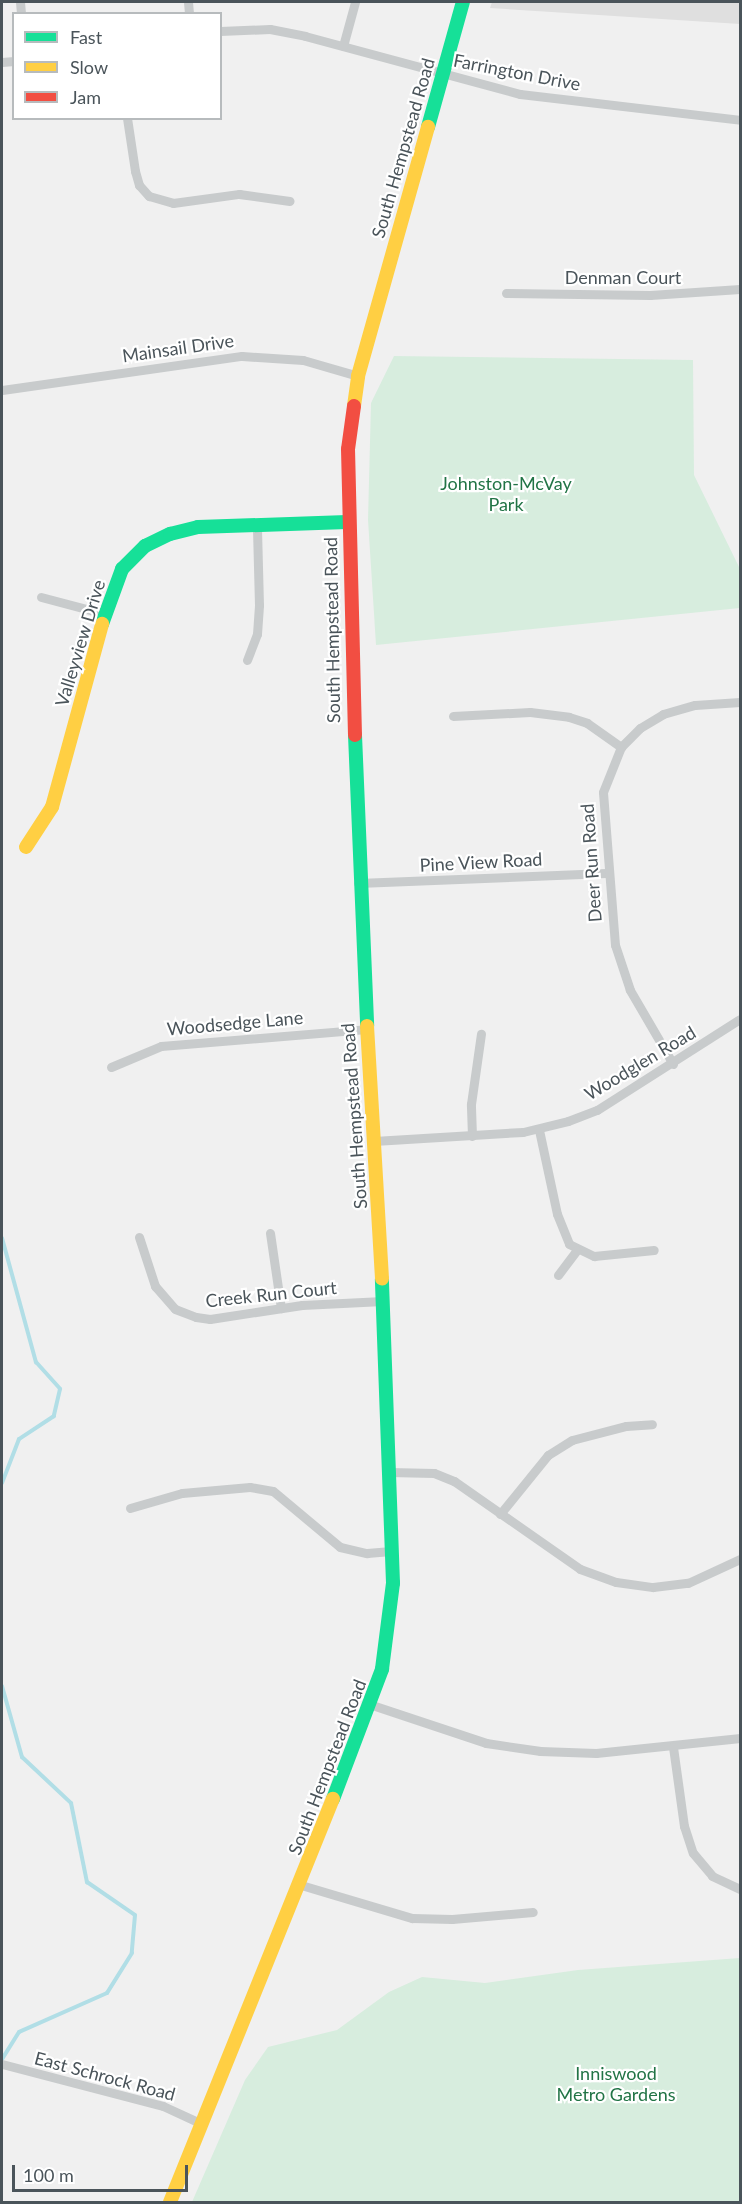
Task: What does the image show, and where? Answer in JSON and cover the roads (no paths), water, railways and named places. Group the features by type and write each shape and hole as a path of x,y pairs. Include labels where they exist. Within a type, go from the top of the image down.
{"street":[{"path":"343,46 355,2"},
{"name":"South Hempstead Road","path":"170,2202 200,2123 235,2049 301,1885 372,1705 382,1669 393,1584 374,1141 358,884 347,522 348,449 358,376 463,2"},
{"name":"Farrington Drive","path":"222,31 270,29 343,46 442,75 520,94 741,120"},
{"path":"127,120 135,171 139,185 149,196 173,203 239,194 290,201"},
{"name":"Denman Court","path":"506,293 650,295 741,289"},
{"name":"Mainsail Drive","path":"2,390 242,356 303,360 358,376"},
{"name":"Valleyview Drive","path":"26,847 52,807 105,614 122,568 145,546 170,534 198,527 347,522"},
{"path":"247,660 257,634 259,605 257,526"},
{"path":"41,597 105,614"},
{"name":"Deer Run Road","path":"673,1064 645,1019 626,979 615,945 606,873 603,792 621,747 640,728 663,714 695,705 741,702"},
{"path":"453,716 530,712 569,717 588,723 621,747"},
{"name":"Pine View Road","path":"358,884 606,873"},
{"name":"Woodglen Road","path":"374,1141 539,1130 597,1110 739,1024"},
{"name":"Woodsedge Lane","path":"111,1067 160,1046 366,1029"},
{"path":"472,1136 471,1104 481,1034"},
{"path":"539,1130 560,1225 569,1244 577,1250 594,1256 654,1250"},
{"path":"270,1233 280,1308"},
{"name":"Creek Run Court","path":"140,1237 155,1286 175,1309 210,1319 280,1308 382,1301"},
{"path":"558,1275 577,1250"},
{"path":"500,1515 548,1455 572,1440 626,1425 652,1424"},
{"path":"389,1472 434,1473 454,1480 500,1515 580,1569 616,1582 653,1587 688,1583 741,1559"},
{"path":"130,1508 182,1494 250,1487 273,1491 340,1547 367,1552 391,1551"},
{"path":"372,1705 486,1743 540,1751 596,1753 673,1747 741,1738"},
{"path":"673,1747 684,1826 693,1853 712,1876 741,1889"},
{"path":"301,1885 412,1918 452,1919 532,1911"},
{"name":"East Schrock Road","path":"2,2064 76,2086 163,2106 200,2123"}],"waterway":[{"path":"2,1238 36,1362 60,1389 54,1416 19,1439 2,1483"},
{"path":"2,1686 22,1757 71,1803 87,1882 135,1915 132,1953 107,1993 19,2032 2,2059"}],"park label":[{"name":"Johnston-McVay Park","path":"506,494"},
{"name":"Inniswood Metro Gardens","path":"616,2084"}]}
